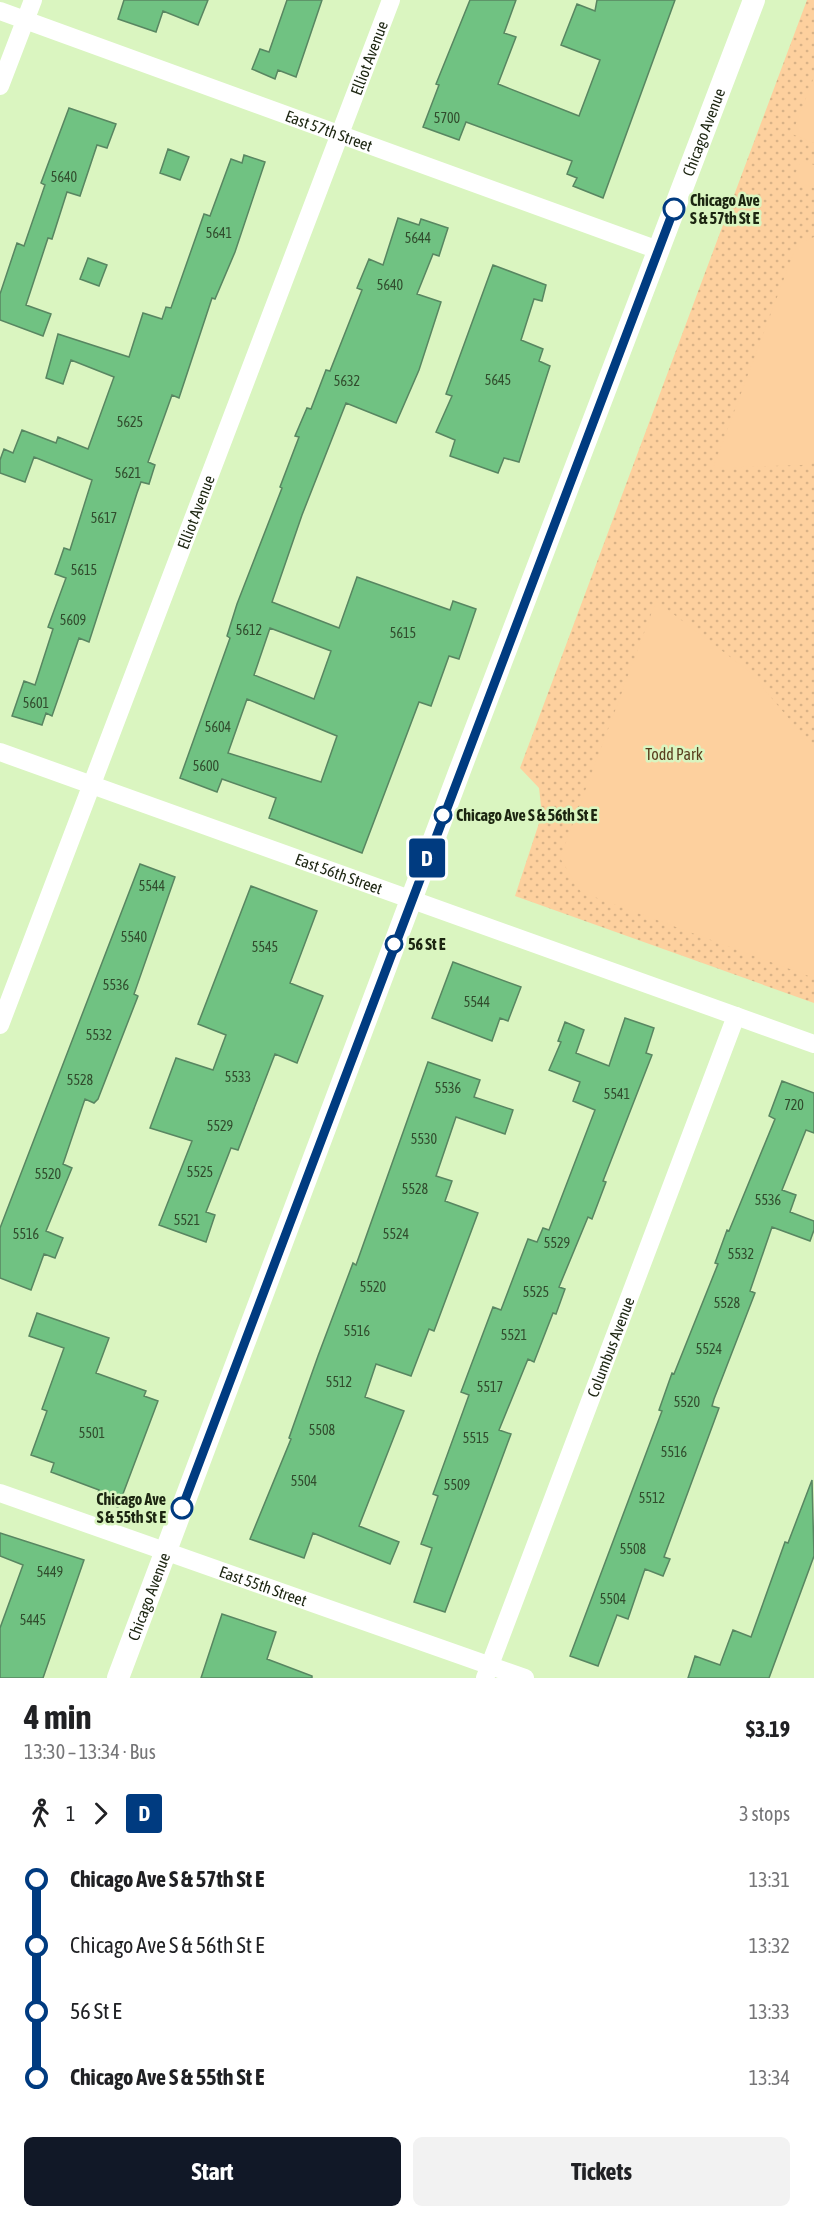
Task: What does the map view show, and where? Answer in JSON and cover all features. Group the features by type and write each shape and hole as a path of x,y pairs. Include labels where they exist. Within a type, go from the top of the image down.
{"street":[{"path":"0,86 33,0"},
{"name":"Elliot Avenue","path":"0,1025 391,0"},
{"name":"Chicago Avenue","path":"118,1678 411,899 754,0"},
{"name":"East 57th Street","path":"0,11 658,250"},
{"name":"East 56th Street","path":"0,752 814,1044"},
{"name":"Columbus Avenue","path":"488,1672 736,1016"},
{"name":"East 55th Street","path":"0,1493 488,1672 525,1678"}],"green space":[{"name":"Todd Park","path":"807,0 814,0 814,1003 515,896 542,814 539,788 520,768"},
{"path":"814,77 814,143 792,134"},
{"path":"801,160 814,165 814,188 793,180"},
{"path":"814,237 814,462 802,465 713,468 797,244"},
{"path":"656,601 750,672 814,749 814,978 581,892 560,858"}],"building":[{"path":"124,0 208,0 198,25 163,11 156,32 118,19"},
{"path":"287,0 322,0 296,77 278,70 275,79 252,69 260,49 269,52"},
{"path":"470,0 516,0 504,33 516,37 498,84 579,116 600,60 561,45 577,4 595,11 597,0 675,0 603,198 573,186 577,178 567,174 572,161 466,122 459,140 423,127 439,85 436,84"},
{"path":"69,108 116,124 107,148 97,145 80,196 67,192 52,239 48,238 26,305 51,314 43,336 0,320 0,294 17,243 24,246 45,185 41,183"},
{"path":"168,149 189,157 180,180 160,173"},
{"path":"244,155 265,162 235,252 215,299 212,298 179,398 172,395 148,462 155,465 149,484 141,482 89,642 79,638 52,716 46,713 42,725 12,716 24,681 35,685 53,629 48,627 66,578 55,574 64,548 70,550 92,480 34,457 25,482 0,473 0,460 4,449 13,453 22,430 56,443 58,437 88,449 114,377 71,360 63,384 46,378 58,334 129,357 143,313 162,319 166,307 171,308 204,214 210,216 231,159 242,163"},
{"path":"398,218 419,225 421,219 448,228 439,256 433,254 417,294 441,302 419,370 396,423 346,403 302,515 272,602 339,628 357,577 450,610 453,601 476,609 459,659 449,656 431,706 419,702 362,853 269,818 276,798 222,779 217,792 180,778 230,638 227,636 237,604 282,488 280,487 299,437 295,436 307,408 311,409 326,370 330,371 362,290 357,288 369,259 383,265","holes":["270,628 331,651 314,699 254,675","247,699 337,736 321,782 228,753"]},
{"path":"88,258 107,265 99,286 80,279"},
{"path":"493,265 546,285 542,301 534,299 521,340 543,349 539,361 550,366 519,462 504,458 498,473 450,456 455,440 436,432 452,396 446,394"},
{"path":"140,864 175,877 134,994 138,996 98,1099 94,1103 85,1099 63,1164 72,1168 46,1231 63,1238 55,1258 44,1254 31,1290 0,1278 0,1228"},
{"path":"251,886 317,911 290,983 323,996 297,1063 275,1054 238,1150 231,1148 206,1212 215,1215 206,1242 159,1225 192,1141 150,1128 176,1058 213,1070 226,1035 198,1024"},
{"path":"453,962 521,987 508,1021 500,1018 492,1041 432,1018"},
{"path":"625,1018 654,1028 646,1053 652,1055 603,1181 606,1182 592,1219 588,1217 559,1287 565,1289 556,1314 553,1313 534,1362 528,1359 499,1430 511,1434 445,1612 414,1602 432,1548 421,1544 438,1496 433,1494 469,1395 461,1392 493,1307 501,1310 528,1239 537,1242 543,1228 549,1230 595,1110 573,1101 580,1082 549,1070 561,1042 558,1041 565,1022 584,1030 576,1053 609,1066"},
{"path":"428,1062 480,1080 474,1097 513,1110 505,1134 456,1117 436,1176 452,1181 445,1201 478,1213 434,1331 429,1329 411,1376 376,1364 365,1397 404,1411 359,1526 399,1542 390,1564 313,1533 304,1558 250,1539 291,1439 289,1438 353,1263 356,1265"},
{"path":"782,1081 814,1093 814,1133 806,1130 782,1190 796,1195 790,1212 814,1221 814,1230 810,1241 772,1227 750,1291 755,1293 714,1399 712,1406 719,1408 664,1557 670,1559 663,1576 645,1569 628,1619 617,1615 598,1666 570,1656 662,1411 659,1410 672,1373 674,1374 718,1264 715,1263 727,1230 729,1231 775,1119 769,1116"},
{"path":"37,1313 109,1338 96,1373 146,1391 144,1396 158,1401 118,1507 96,1499 99,1490 51,1472 54,1463 31,1455 47,1411 42,1409 64,1348 29,1336"},
{"path":"812,1480 814,1556 769,1678 688,1678 695,1656 720,1665 733,1630 751,1637 785,1542 788,1543"},
{"path":"0,1533 84,1560 43,1678 0,1678 0,1628 23,1565 0,1556"},
{"path":"222,1614 276,1632 267,1659 312,1676 312,1678 201,1678"}],"bus line":[{"name":"D","path":"182,1508 459,770 674,209"}],"place":[{"name":"Chicago Ave S & 57th St E","path":"674,209"},
{"name":"Chicago Ave S & 56th St E","path":"443,815"},
{"name":"56 St E","path":"394,944"},
{"name":"Chicago Ave S & 55th St E","path":"182,1508"}]}
